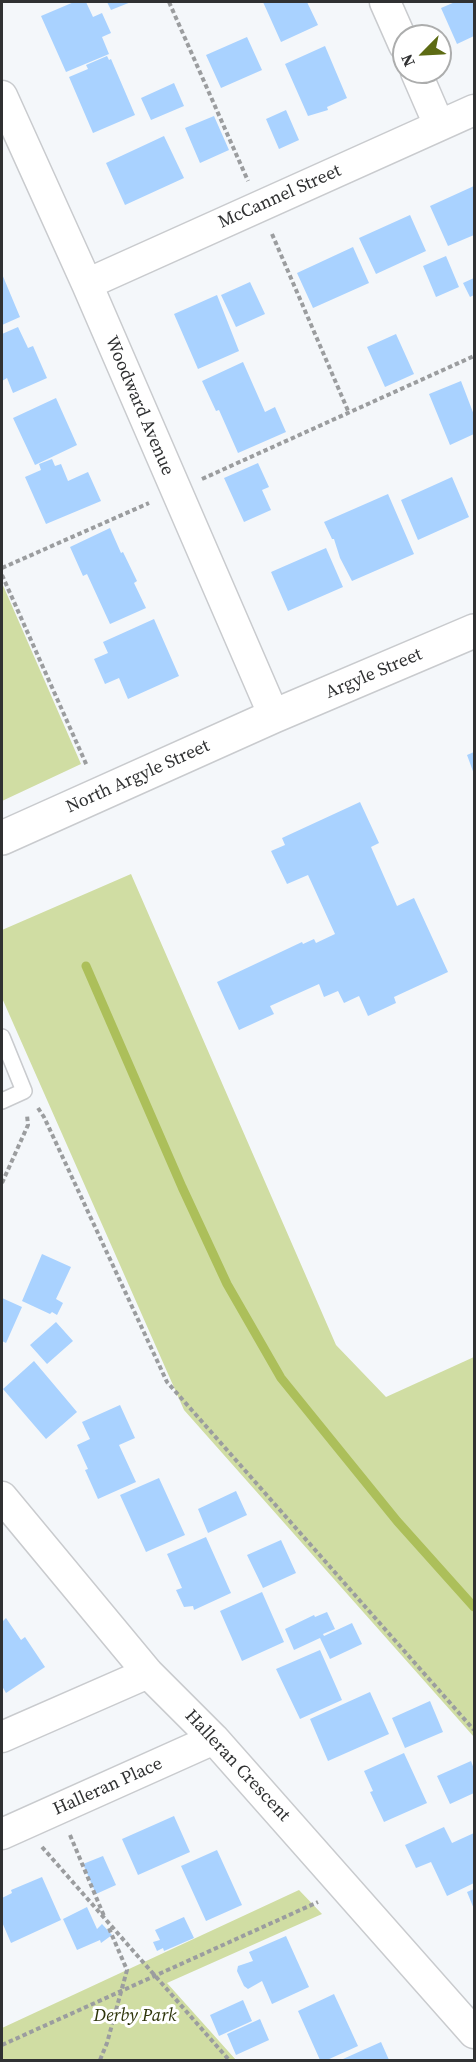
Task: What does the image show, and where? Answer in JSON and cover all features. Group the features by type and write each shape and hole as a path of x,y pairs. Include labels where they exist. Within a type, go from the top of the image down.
{"street":[{"path":"385,2 395,24"},
{"path":"421,84 439,125"},
{"name":"Woodward Avenue","path":"2,96 87,284 274,716"},
{"name":"McCannel Street","path":"87,284 474,110"},
{"name":"Argyle Street","path":"274,716 474,631"},
{"name":"North Argyle Street","path":"2,838 274,716"},
{"name":"Halleran Crescent","path":"2,1497 147,1673 214,1739 474,2033"},
{"path":"2,1737 147,1673"},
{"name":"Halleran Place","path":"12,1829 214,1739"}],"lane":[{"path":"2,1037 24,1091 2,1101"}],"path":[{"path":"2,568 474,356"},
{"path":"2,575 100,794"},
{"path":"2,1183 28,1125 24,1091"},
{"path":"24,1091 44,1116 167,1382 474,1730"},
{"path":"59,1809 127,1970 100,2061"},
{"path":"12,1829 106,1922 229,2061"},
{"path":"2,2044 347,1889"}],"green space":[{"path":"2,583 81,764 2,801"},
{"path":"131,874 336,1345 386,1397 474,1357 474,1737 184,1410 2,998 2,930"},
{"name":"Derby Park","path":"299,1890 322,1914 167,1983 236,2060 2,2060 2,2028"}],"building":[{"path":"74,2 86,2 93,17 102,13 111,33 102,37 109,54 66,72 41,16"},
{"path":"107,2 131,2 111,10"},
{"path":"263,2 307,2 318,25 281,42"},
{"path":"455,2 474,2 474,36 457,44 452,33 452,24 448,24 441,8"},
{"path":"247,37 262,70 221,88 206,55"},
{"path":"325,46 347,98 327,107 328,110 308,116 285,64"},
{"path":"107,56 109,60 111,59 135,115 93,133 69,77 88,69 86,65"},
{"path":"174,83 184,106 151,120 141,98"},
{"path":"286,110 299,140 279,149 266,119"},
{"path":"214,116 229,150 200,163 185,128"},
{"path":"164,136 184,178 125,205 106,163"},
{"path":"474,186 474,235 448,246 430,206"},
{"path":"410,215 426,251 376,274 359,238"},
{"path":"353,247 369,283 313,308 297,273"},
{"path":"446,256 459,287 436,297 423,266"},
{"path":"2,274 20,317 2,325"},
{"path":"474,278 474,295 470,297 463,283"},
{"path":"250,282 265,314 236,327 221,295"},
{"path":"217,295 239,351 198,369 174,314"},
{"path":"18,327 28,348 33,346 47,378 13,393 7,378 2,381 2,334"},
{"path":"396,334 414,374 385,387 367,347"},
{"path":"243,362 265,412 275,407 286,432 238,453 219,410 216,411 202,381"},
{"path":"461,381 474,415 474,434 450,445 429,394"},
{"path":"56,398 77,445 35,465 13,418"},
{"path":"52,459 55,466 61,464 68,481 88,472 101,501 46,524 25,477 41,470 39,464"},
{"path":"258,463 269,487 262,490 271,510 244,522 224,478"},
{"path":"452,477 469,517 418,540 401,500"},
{"path":"388,494 414,554 352,581 324,522"},
{"path":"110,528 137,581 134,583 146,608 110,624 87,574 83,576 70,547"},
{"path":"326,548 343,587 288,611 271,572"},
{"path":"154,619 179,676 128,699 119,678 105,684 94,659 108,653 103,642"},
{"path":"474,752 474,774 467,755"},
{"path":"360,802 379,843 371,847 397,906 414,898 448,972 394,997 396,1003 368,1016 359,996 344,1003 338,991 324,997 319,984 270,1006 274,1014 239,1030 217,982 302,942 303,944 314,939 316,943 335,934 308,875 287,884 271,851 285,845 282,838"},
{"path":"42,1254 71,1267 56,1299 63,1303 57,1315 22,1301"},
{"path":"2,1298 22,1307 6,1343 2,1341"},
{"path":"56,1322 73,1341 47,1364 30,1345"},
{"path":"34,1361 77,1412 46,1439 3,1389"},
{"path":"120,1405 135,1438 119,1445 136,1482 98,1499 77,1445 90,1439 82,1422"},
{"path":"159,1478 185,1535 146,1552 120,1495"},
{"path":"236,1491 247,1515 208,1533 198,1509"},
{"path":"206,1537 231,1593 194,1610 193,1606 184,1607 176,1590 182,1588 167,1554"},
{"path":"281,1540 296,1573 263,1588 247,1555"},
{"path":"262,1592 284,1642 242,1661 220,1611"},
{"path":"327,1612 335,1629 323,1634 324,1636 352,1623 362,1644 330,1659 320,1638 294,1650 285,1629 314,1615 315,1617"},
{"path":"6,1618 21,1640 25,1637 45,1667 6,1693 2,1686 2,1622"},
{"path":"320,1650 342,1700 300,1719 276,1669"},
{"path":"370,1692 389,1734 328,1761 310,1719"},
{"path":"430,1701 443,1732 405,1748 392,1718"},
{"path":"404,1753 427,1803 384,1822 370,1792 373,1791 364,1771"},
{"path":"471,1761 474,1769 474,1793 450,1804 437,1776"},
{"path":"174,1816 190,1852 138,1875 122,1839"},
{"path":"444,1827 452,1843 474,1833 474,1883 447,1896 431,1862 416,1868 405,1845"},
{"path":"217,1850 242,1905 206,1921 181,1866"},
{"path":"103,1856 116,1885 96,1894 83,1864"},
{"path":"42,1877 61,1920 11,1943 2,1922 2,1898 12,1893 11,1890"},
{"path":"474,1889 474,1909 467,1892"},
{"path":"87,1907 97,1929 102,1924 112,1935 101,1943 100,1940 77,1950 63,1919"},
{"path":"184,1917 194,1938 164,1951 163,1948 157,1951 153,1942 160,1940 155,1930"},
{"path":"286,1936 309,1987 272,2004 262,1981 248,1989 244,1986 237,1971 238,1966 253,1961 249,1952"},
{"path":"334,1994 358,2046 327,2060 320,2060 298,2011"},
{"path":"243,2000 252,2021 219,2036 210,2015"},
{"path":"260,2019 269,2040 236,2055 227,2034"},
{"path":"381,2042 389,2060 343,2059"}],"waterway":[{"path":"86,966 182,1187 227,1284 281,1378 397,1521 474,1607"}]}
